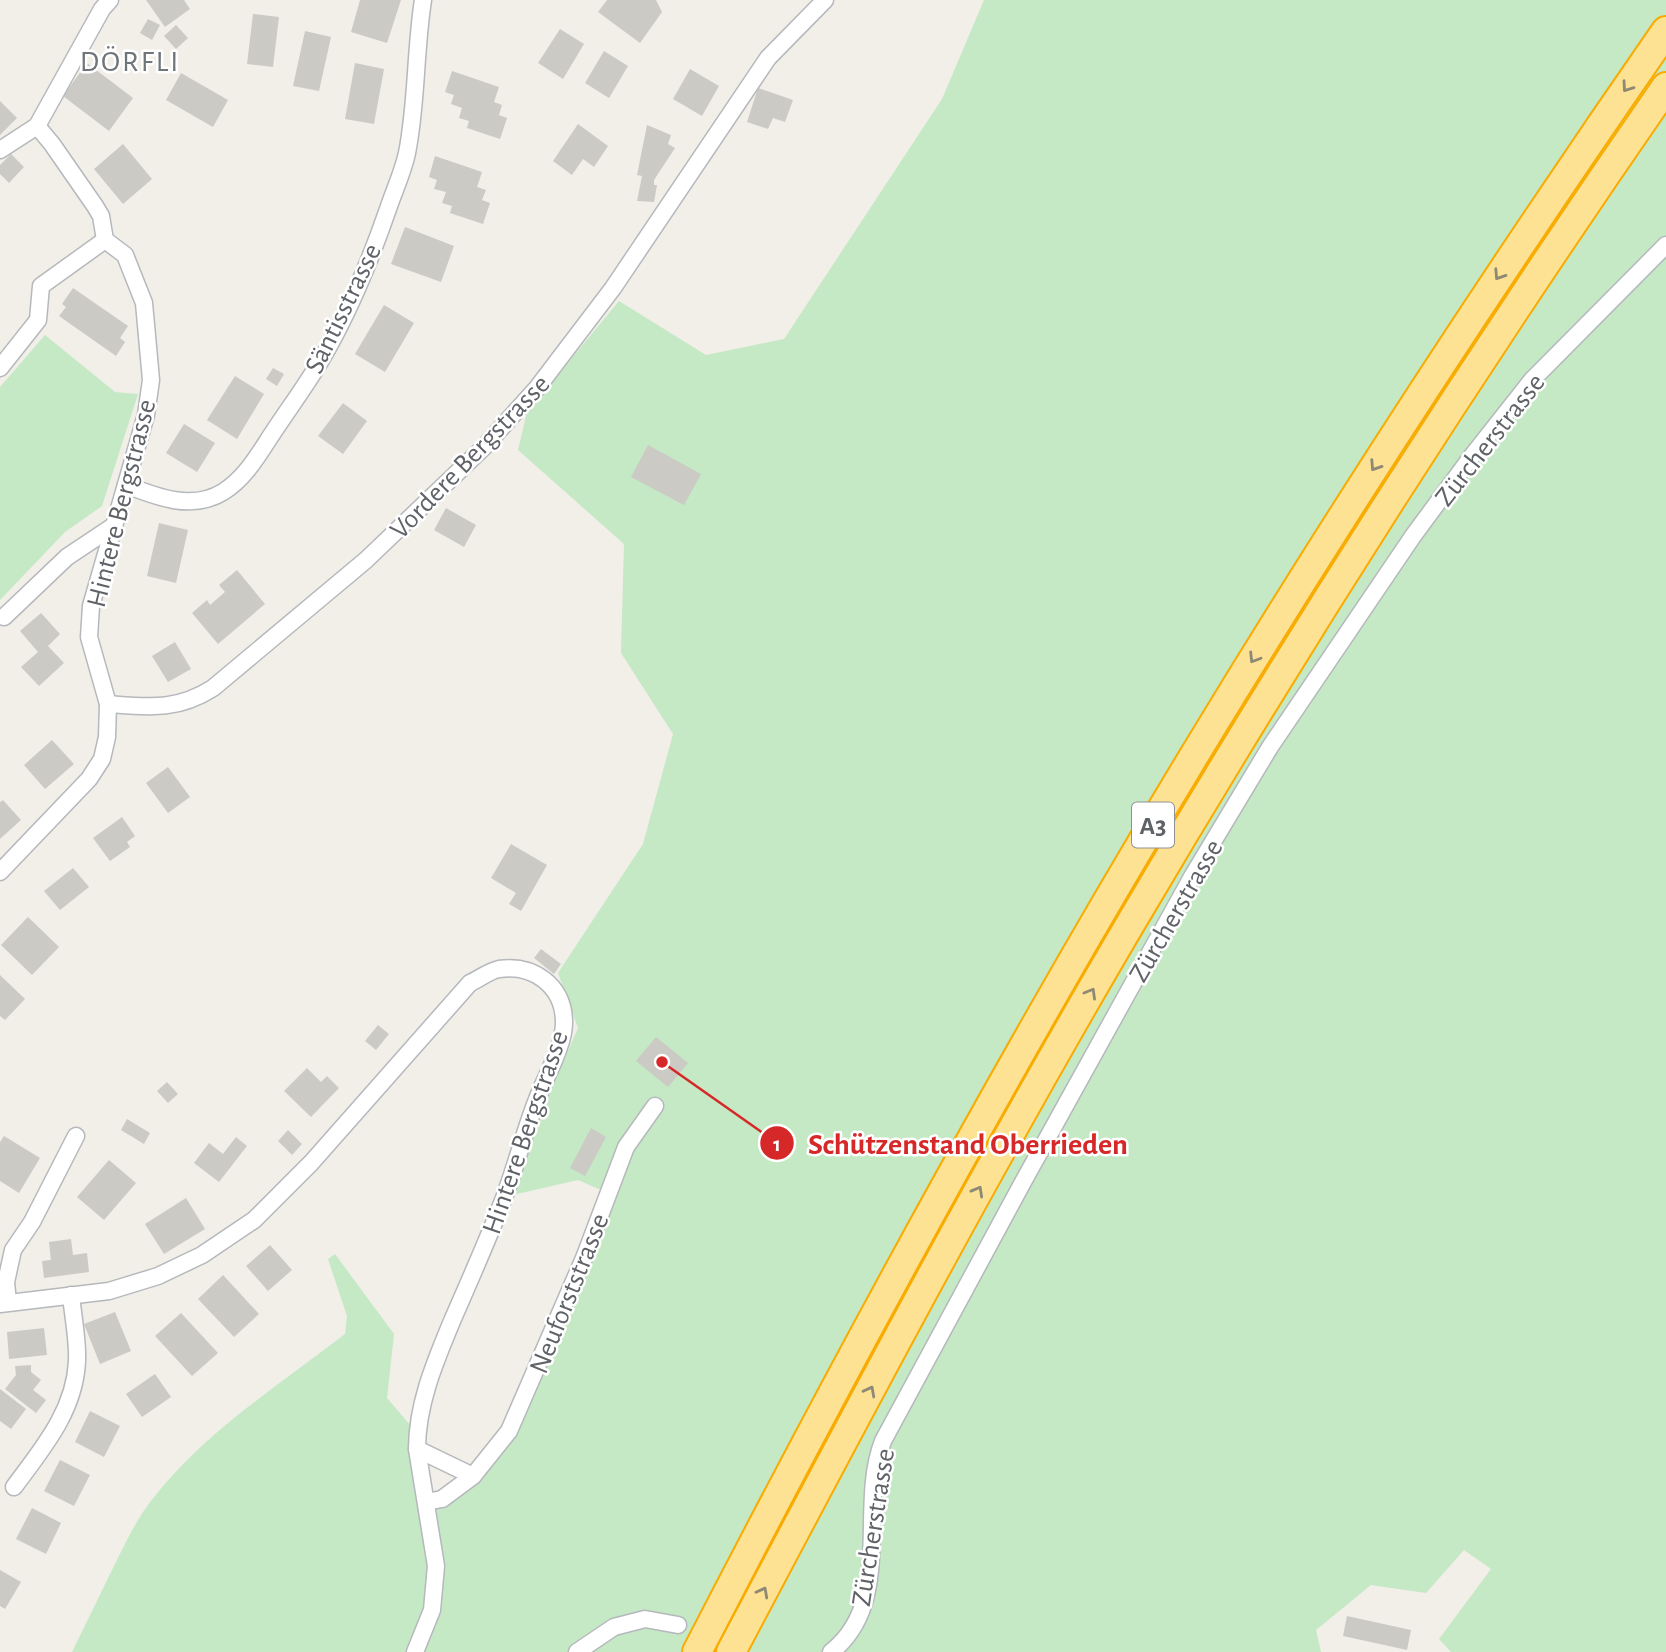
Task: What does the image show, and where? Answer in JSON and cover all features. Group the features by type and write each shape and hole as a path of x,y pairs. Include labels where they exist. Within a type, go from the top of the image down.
{"highway":[{"name":"A3","path":"696,1652 937,1201 1102,911 1208,733 1436,370 1529,229 1666,31"},
{"name":"A3","path":"731,1652 963,1219 1132,921 1386,508 1562,237 1666,87"}],"street":[{"path":"0,150 37,126 110,0"},
{"name":"Säntisstrasse","path":"126,485 153,496 177,501 202,500 222,493 249,468 322,359 382,226 406,156 416,95 418,30 422,0"},
{"name":"Vordere Bergstrasse","path":"108,704 158,707 177,705 197,698 213,688 366,560 484,447 551,371 613,288 768,58 825,0"},
{"name":"Hintere Bergstrasse","path":"0,872 89,779 102,759 107,737 108,704 89,637 91,606 146,415 151,380 144,303 133,271 125,255 105,240 101,216 37,126"},
{"path":"0,368 38,320 41,286 105,240"},
{"name":"Zürcherstrasse","path":"831,1652 852,1631 862,1611 869,1580 873,1482 883,1441 1193,875 1270,747 1413,536 1472,456 1532,380 1666,245"},
{"path":"4,617 67,557 112,527"},
{"name":"Hintere Bergstrasse","path":"4,1303 110,1291 158,1276 202,1255 254,1220 311,1163 470,984 496,970 522,968 540,976 552,988 561,1004 563,1036 536,1101 504,1197 424,1395 417,1433 418,1449 436,1566 432,1611 415,1652"},
{"name":"Neuforststrasse","path":"426,1502 442,1499 473,1476 509,1431 523,1404 584,1258 625,1147 655,1106"},
{"path":"4,1303 13,1250 32,1222 76,1136"},
{"path":"14,1487 55,1431 70,1399 77,1362 71,1296"},
{"path":"418,1449 473,1476"},
{"path":"577,1652 614,1627 645,1619 678,1625"}],"green space":[{"path":"984,0 1666,0 1666,1652 1451,1652 1439,1639 1491,1569 1464,1550 1426,1593 1371,1585 1316,1630 1321,1652 72,1652 136,1524 172,1476 242,1412 345,1334 347,1316 328,1259 335,1254 394,1334 387,1398 417,1433 426,1502 490,1457 608,1193 578,1180 504,1197 578,1028 558,973 643,844 673,734 621,653 624,544 518,450 527,412 619,301 706,355 784,339 942,99"},
{"path":"45,335 115,392 138,394 102,506 65,532 0,600 0,387"}],"building":[{"path":"146,0 184,0 190,9 165,27"},
{"path":"360,0 401,0 387,43 351,32"},
{"path":"607,0 656,0 662,12 640,43 598,12"},
{"path":"253,14 279,17 273,67 247,64"},
{"path":"148,19 160,25 152,40 140,33"},
{"path":"176,25 188,38 176,49 164,36"},
{"path":"560,29 584,44 563,79 538,63"},
{"path":"305,31 331,37 319,91 293,86"},
{"path":"604,51 628,66 609,98 585,83"},
{"path":"87,63 133,98 109,131 63,96"},
{"path":"355,63 384,69 374,124 345,119"},
{"path":"690,69 719,86 702,116 673,99"},
{"path":"452,71 499,87 494,102 502,105 499,115 507,118 500,139 467,128 469,121 459,118 462,108 451,104 454,95 445,92"},
{"path":"181,73 228,100 213,127 166,100"},
{"path":"758,88 793,100 785,122 773,118 768,129 747,122"},
{"path":"0,101 17,118 0,135"},
{"path":"578,124 608,146 594,167 583,159 572,175 553,161"},
{"path":"647,125 671,135 668,144 675,148 654,180 654,185 657,185 654,202 637,201 642,176 637,175"},
{"path":"123,144 152,179 123,204 94,169"},
{"path":"11,154 24,167 9,183 0,174 0,165"},
{"path":"435,156 482,172 477,187 486,190 482,200 490,203 483,224 450,213 452,206 442,203 446,192 434,189 437,180 429,177"},
{"path":"405,227 454,246 441,282 391,264"},
{"path":"73,288 128,326 120,338 125,342 116,356 59,316 66,307 62,304"},
{"path":"384,305 414,323 385,372 355,354"},
{"path":"273,368 284,374 277,386 266,379"},
{"path":"235,376 264,394 237,439 207,420"},
{"path":"343,403 367,421 343,454 318,436"},
{"path":"184,424 215,443 197,472 166,453"},
{"path":"648,445 701,474 684,505 631,477"},
{"path":"446,508 476,525 464,547 434,530"},
{"path":"159,523 188,530 176,583 147,576"},
{"path":"237,570 265,604 218,644 192,613 207,600 210,605 225,592 219,585"},
{"path":"41,613 60,634 48,646 64,663 39,686 21,667 38,652 20,631"},
{"path":"175,642 191,669 168,682 152,656"},
{"path":"52,740 74,764 45,789 24,765"},
{"path":"168,767 190,797 168,813 146,783"},
{"path":"3,800 21,820 0,839 0,802"},
{"path":"122,817 135,836 127,842 130,847 110,861 93,838"},
{"path":"511,844 547,865 521,911 509,904 516,893 491,878"},
{"path":"73,868 89,887 60,910 44,891"},
{"path":"28,917 59,947 32,975 1,945"},
{"path":"541,949 561,964 554,974 534,958"},
{"path":"0,975 25,999 5,1020 0,1016"},
{"path":"378,1025 389,1034 376,1050 365,1041"},
{"path":"656,1037 688,1063 668,1087 636,1061"},
{"path":"307,1068 321,1082 327,1076 339,1088 311,1117 284,1091"},
{"path":"167,1082 178,1094 168,1103 157,1091"},
{"path":"127,1119 150,1133 144,1144 121,1130"},
{"path":"591,1128 606,1137 585,1176 570,1168"},
{"path":"288,1130 302,1144 292,1155 278,1141"},
{"path":"4,1136 40,1158 19,1193 0,1181 0,1142"},
{"path":"236,1137 247,1146 219,1182 194,1163 209,1143 223,1154"},
{"path":"109,1160 136,1183 104,1220 77,1197"},
{"path":"186,1198 205,1229 164,1254 145,1224"},
{"path":"71,1239 73,1255 87,1253 89,1272 44,1278 42,1261 51,1260 49,1242"},
{"path":"270,1245 292,1270 268,1291 246,1266"},
{"path":"223,1275 259,1314 234,1337 198,1299"},
{"path":"115,1312 131,1351 100,1364 84,1324"},
{"path":"181,1313 218,1353 192,1376 155,1336"},
{"path":"44,1328 47,1355 9,1359 7,1332"},
{"path":"31,1365 31,1372 41,1380 33,1390 46,1400 36,1413 5,1389 16,1375 15,1366"},
{"path":"155,1374 171,1397 142,1417 126,1394"},
{"path":"0,1389 26,1409 11,1429 0,1421"},
{"path":"90,1411 120,1426 104,1457 75,1442"},
{"path":"60,1460 90,1475 74,1506 44,1491"},
{"path":"32,1508 61,1523 46,1554 16,1539"},
{"path":"0,1570 21,1582 5,1609 0,1606"},
{"path":"1347,1616 1411,1630 1407,1650 1343,1636"}],"place":[{"name":"Schützenstand Oberrieden","path":"662,1062"}],"district":[{"name":"DÖRFLI","path":"130,61"}]}
